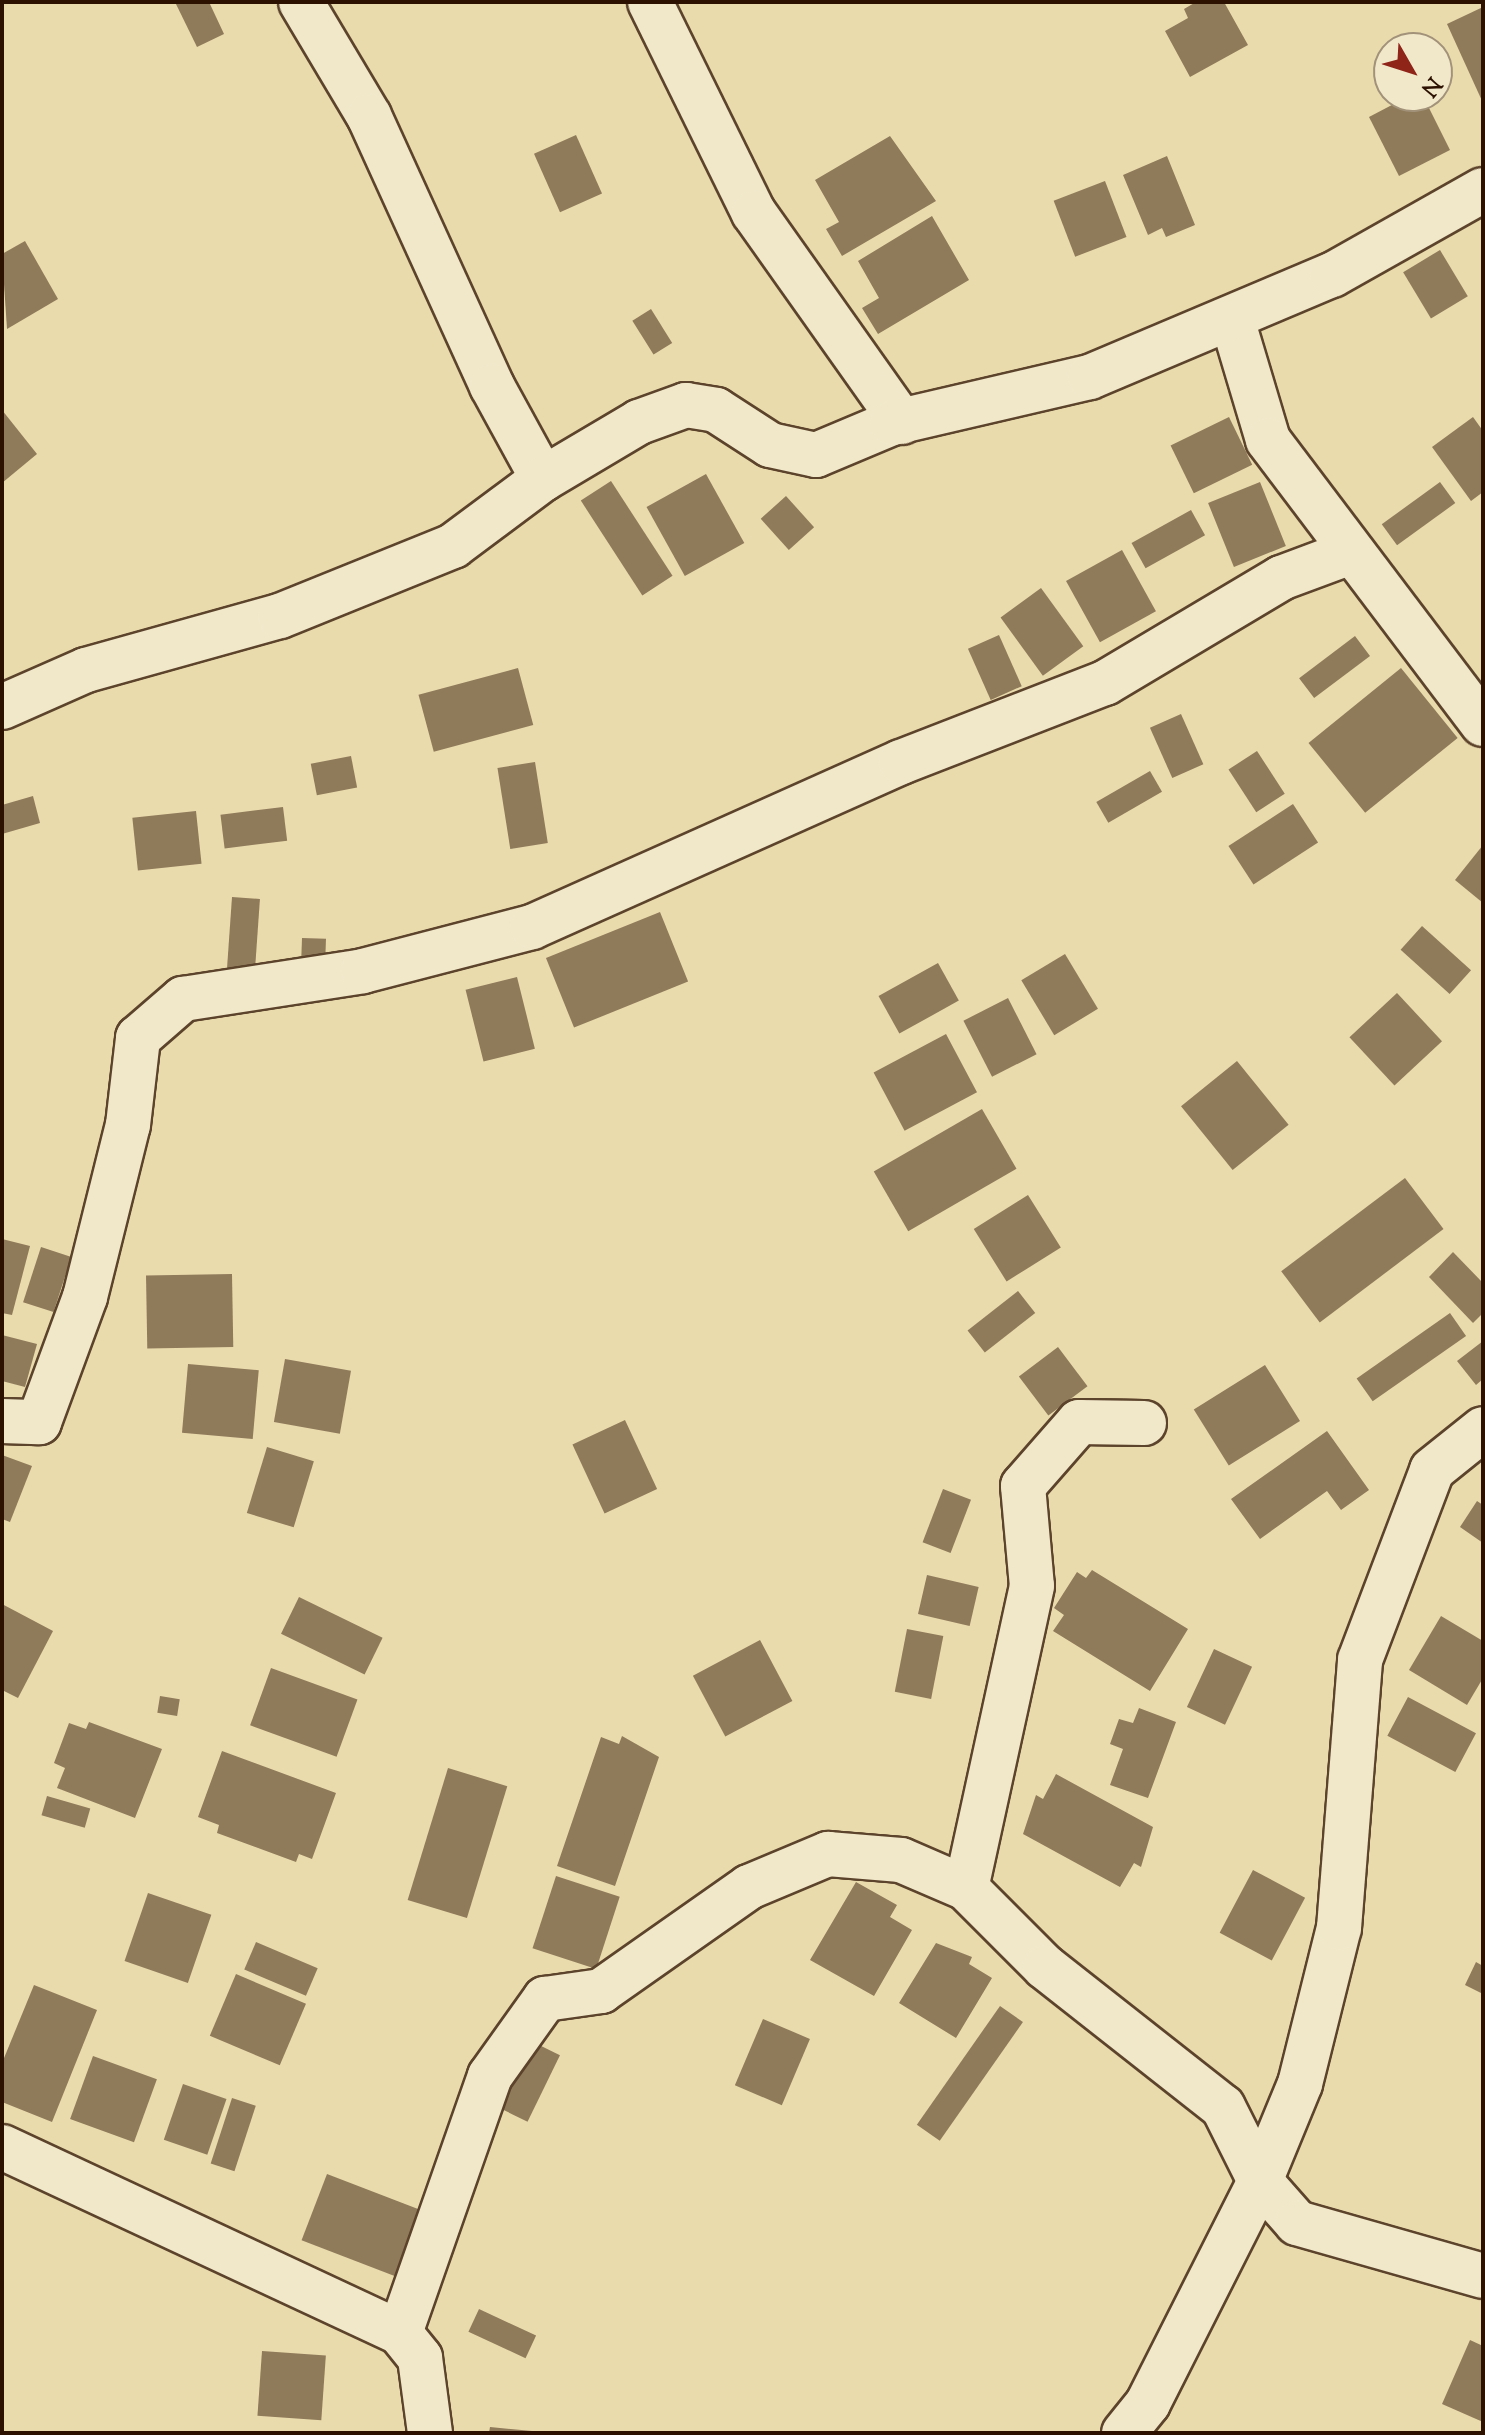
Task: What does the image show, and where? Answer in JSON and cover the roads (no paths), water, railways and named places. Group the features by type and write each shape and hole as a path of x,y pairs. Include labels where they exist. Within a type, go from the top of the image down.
{"street":[{"path":"301,2 369,116 492,386 543,479"},
{"path":"650,2 754,213 902,422"},
{"path":"2,707 86,670 280,616 453,546 543,479 639,422 686,405 716,410 770,445 816,455 902,422 1090,377 1332,275 1483,190"},
{"path":"1232,319 1268,440 1348,553 1477,700"},
{"path":"2,1421 39,1422 85,1297 128,1125 138,1038 183,999 363,971 532,927 901,762 1105,683 1281,578 1348,553"},
{"path":"966,1888 1032,1586 1023,1486 1079,1422 1144,1423"},
{"path":"1124,2433 1148,2403 1260,2181 1300,2084 1339,1928 1360,1660 1432,1470 1483,1429"},
{"path":"400,2333 490,2076 545,1999 601,1991 749,1887 828,1854 901,1860 966,1888 1045,1967 1223,2107 1260,2181 1297,2223 1483,2276"},
{"path":"2,2147 400,2333 420,2358 430,2433"}]}
